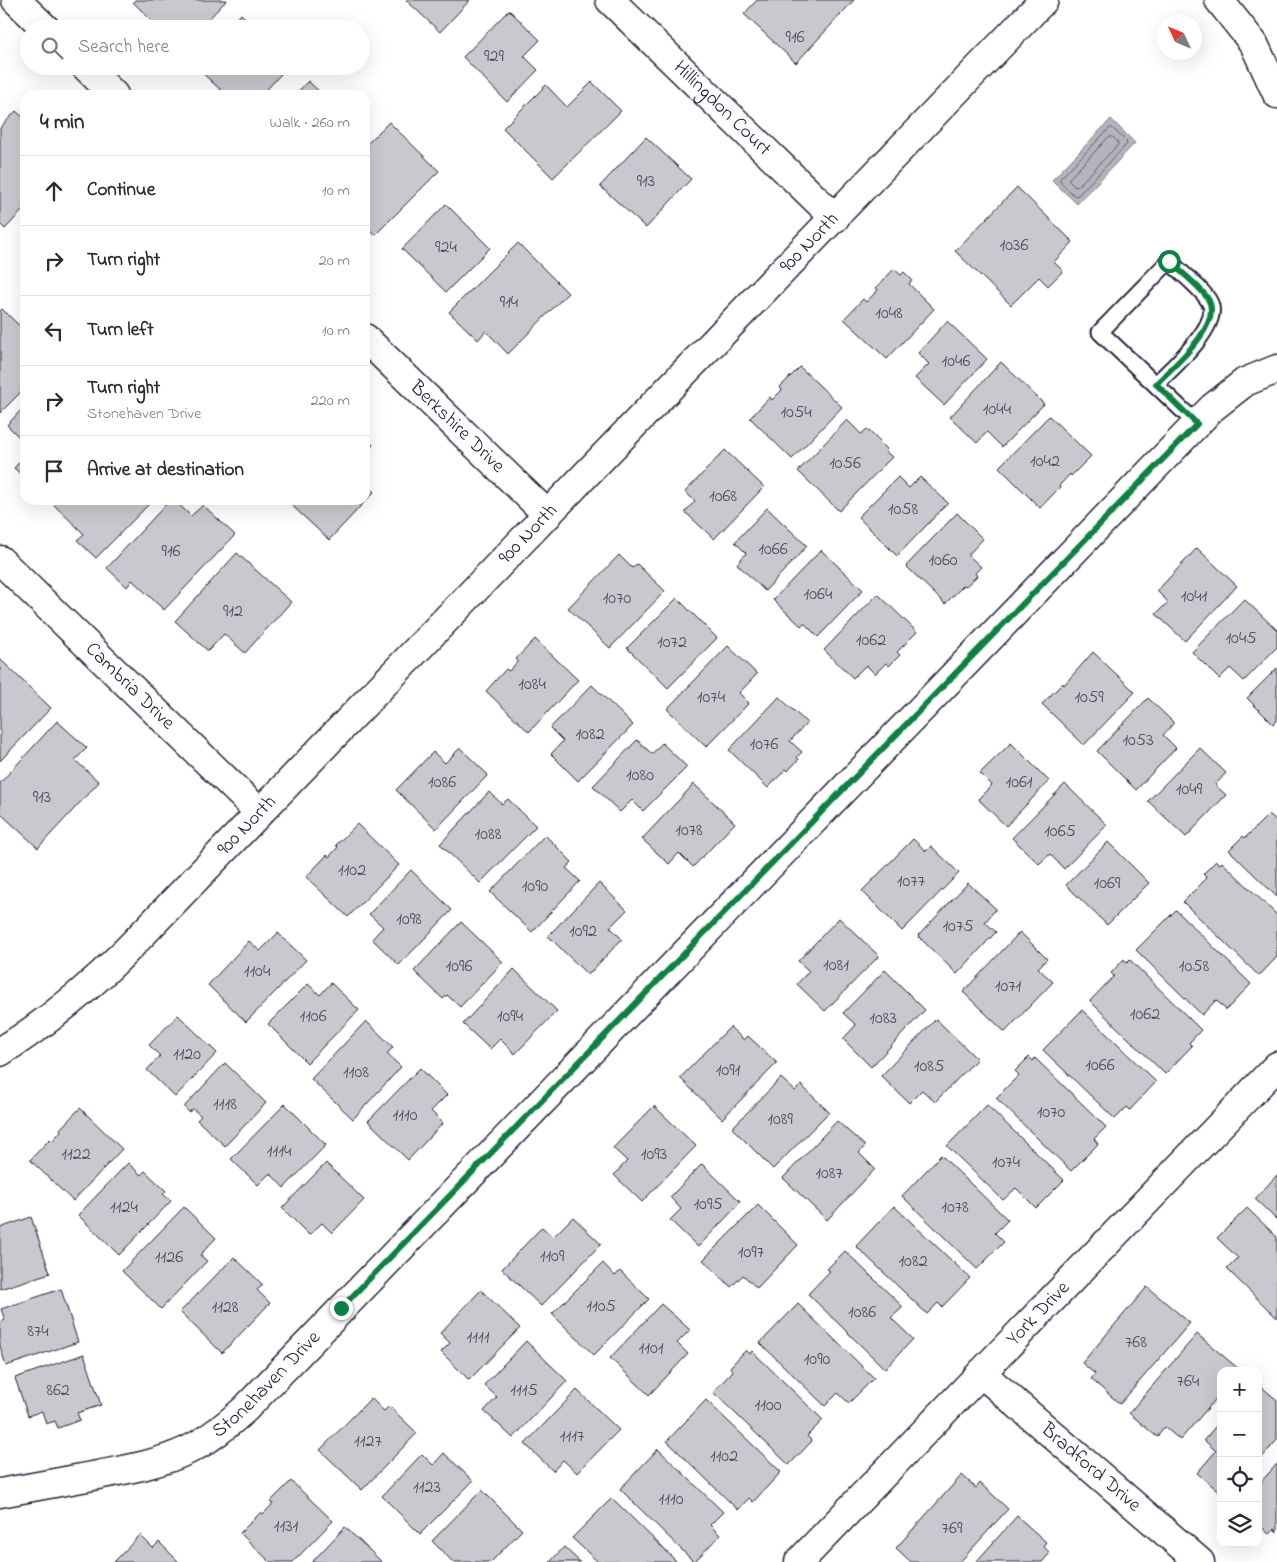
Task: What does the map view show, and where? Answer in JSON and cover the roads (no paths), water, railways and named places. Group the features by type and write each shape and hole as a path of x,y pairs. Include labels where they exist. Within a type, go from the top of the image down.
{"street":[{"path":"16,0 37,20"},
{"name":"Hillingdon Court","path":"610,0 835,218"},
{"name":"900 North","path":"0,1052 57,1014 93,983 548,515 1044,0"},
{"path":"1219,0 1254,44 1277,94"},
{"path":"94,75 109,90"},
{"name":"Berkshire Drive","path":"370,343 548,515"},
{"name":"Stonehaven Drive","path":"0,1493 136,1468 162,1461 186,1451 226,1426 245,1409 1212,408 1245,382 1277,369"},
{"name":"Cambria Drive","path":"0,560 260,812"},
{"name":"York Drive","path":"799,1562 1277,1066"},
{"name":"Bradford Drive","path":"981,1373 1200,1562"}],"lane":[{"path":"1156,384 1196,342 1211,314 1211,305 1207,297 1169,261 1100,332 1197,424"}],"water":[{"path":"1111,119 1135,143 1077,204 1052,180"}]}
